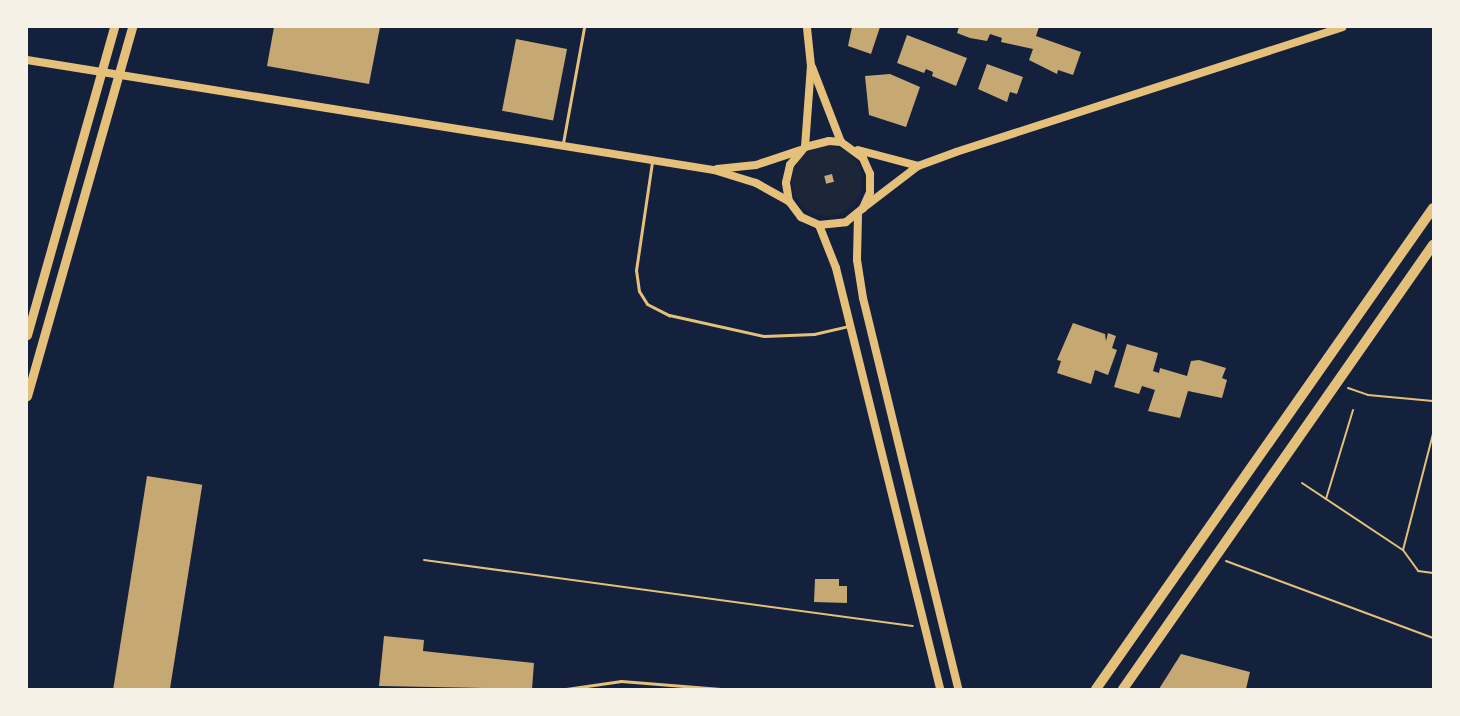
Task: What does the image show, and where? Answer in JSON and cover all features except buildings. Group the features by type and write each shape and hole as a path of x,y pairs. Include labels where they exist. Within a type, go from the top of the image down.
{"highway":[{"path":"1096,689 1433,208"},
{"path":"1123,689 1433,245"}],"main road":[{"path":"27,335 114,27"},
{"path":"27,396 132,27"},
{"path":"27,60 714,170 756,183 789,201 801,217 819,225 846,222 918,166 1342,27"},
{"path":"714,170 756,165 829,141 841,142 873,157 918,166"},
{"path":"850,147 863,158 870,174 870,192 861,211 856,260 863,298 958,689"},
{"path":"789,201 786,183 790,165 803,149"},
{"path":"69,188 84,194"},
{"path":"819,225 836,268 940,689"}],"street":[{"path":"803,149 811,66 807,27"},
{"path":"811,66 841,142"}],"lane":[{"path":"562,145 585,27"},
{"path":"652,160 636,270 639,291 647,304 669,315 764,336 814,334 850,325"},
{"path":"566,689 621,681 721,689"}],"path":[{"path":"1337,383 1368,395 1433,401"},
{"path":"1326,498 1353,410"},
{"path":"1403,550 1433,434"},
{"path":"1302,483 1403,550 1418,571 1433,573"},
{"path":"1218,556 1233,566 1433,638"},
{"path":"424,560 925,627"}],"shaded area":[{"path":"827,146 840,149 852,156 859,168 862,181 859,194 852,206 840,213 827,216 814,213 802,206 795,194 792,181 795,168 802,156 814,149"}]}
